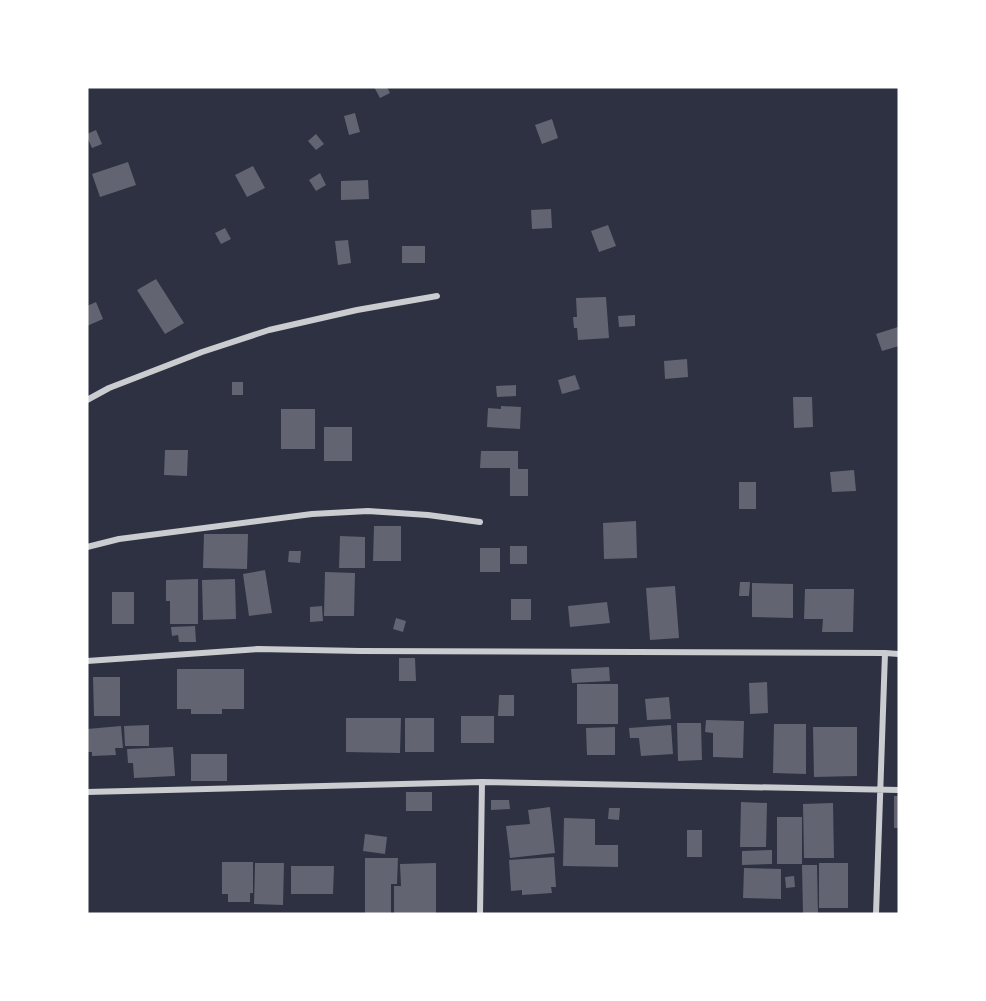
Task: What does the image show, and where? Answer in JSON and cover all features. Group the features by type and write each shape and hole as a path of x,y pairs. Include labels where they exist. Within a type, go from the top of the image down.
{"street":[{"path":"87,400 109,388 202,352 269,330 357,310 437,296"},
{"path":"87,547 119,539 312,514 368,511 428,515 480,522"},
{"path":"87,661 258,648 360,651 899,654"},
{"path":"876,914 885,653"},
{"path":"480,914 482,782"},
{"path":"87,792 482,782 899,790"}],"building":[{"path":"374,87 387,87 390,93 380,98"},
{"path":"355,113 360,132 349,135 344,116"},
{"path":"552,119 558,138 542,144 535,125"},
{"path":"96,130 102,144 92,148 87,134"},
{"path":"316,134 324,144 316,150 308,141"},
{"path":"128,162 136,185 100,197 92,174"},
{"path":"253,166 265,188 247,197 235,175"},
{"path":"320,173 326,185 316,191 309,180"},
{"path":"368,180 369,199 341,200 341,181"},
{"path":"551,209 552,228 532,229 531,210"},
{"path":"608,225 616,246 599,252 591,231"},
{"path":"225,228 231,239 221,244 215,233"},
{"path":"348,240 351,263 338,265 335,241"},
{"path":"402,246 425,246 425,263 402,263"},
{"path":"156,279 184,323 165,334 137,290"},
{"path":"606,297 609,338 578,340 573,317 577,317 576,298"},
{"path":"96,302 103,319 87,326 87,306"},
{"path":"635,315 635,326 619,327 618,316"},
{"path":"898,327 899,346 882,351 876,334"},
{"path":"687,359 688,377 665,379 664,361"},
{"path":"575,375 580,389 562,394 558,380"},
{"path":"232,382 243,382 243,395 232,395"},
{"path":"516,385 516,396 497,397 496,386"},
{"path":"793,397 812,397 813,427 794,428"},
{"path":"501,406 521,407 520,429 487,427 488,408 501,409"},
{"path":"281,409 315,409 315,449 281,449"},
{"path":"324,427 352,427 352,461 324,461"},
{"path":"165,450 188,450 187,476 164,475"},
{"path":"481,451 518,451 518,469 528,469 528,496 510,496 510,468 480,468"},
{"path":"854,470 856,491 832,492 830,472"},
{"path":"739,482 756,482 756,509 739,509"},
{"path":"636,521 637,558 604,559 603,523"},
{"path":"374,526 401,526 401,561 373,561"},
{"path":"204,534 248,534 247,569 203,568"},
{"path":"340,536 365,537 365,568 339,568"},
{"path":"510,546 527,546 527,564 510,564"},
{"path":"480,548 500,548 500,572 480,572"},
{"path":"289,551 301,551 300,563 288,562"},
{"path":"265,570 272,613 249,616 243,574"},
{"path":"325,572 355,573 354,616 324,616"},
{"path":"198,579 198,624 170,624 170,601 166,601 166,580"},
{"path":"235,579 236,619 203,620 202,580"},
{"path":"740,582 750,582 749,596 739,596"},
{"path":"752,583 793,584 793,618 752,617"},
{"path":"675,586 679,638 650,640 646,588"},
{"path":"805,589 854,589 853,632 822,632 823,619 804,619"},
{"path":"112,592 134,592 134,624 112,624"},
{"path":"511,599 531,599 531,620 511,620"},
{"path":"607,602 610,623 570,627 568,606"},
{"path":"322,606 323,621 310,622 310,607"},
{"path":"396,618 406,621 403,632 393,629"},
{"path":"195,626 196,642 179,642 178,635 172,636 171,627"},
{"path":"399,658 415,658 416,681 399,681"},
{"path":"609,667 610,681 572,683 571,669"},
{"path":"177,669 244,669 244,709 222,709 222,714 191,714 191,709 177,709"},
{"path":"93,677 120,677 120,716 94,716"},
{"path":"767,682 768,713 750,714 749,683"},
{"path":"577,684 618,684 618,724 577,724"},
{"path":"499,695 514,695 514,716 498,716"},
{"path":"669,697 671,719 647,720 645,699"},
{"path":"461,716 494,716 494,743 461,743"},
{"path":"346,718 401,718 400,753 346,752"},
{"path":"405,718 434,718 434,752 405,752"},
{"path":"706,720 744,721 743,758 713,757 713,733 705,732"},
{"path":"677,723 701,723 702,760 678,761"},
{"path":"774,724 806,724 806,774 773,773"},
{"path":"149,725 149,746 125,746 124,726"},
{"path":"671,725 673,754 641,756 639,738 630,738 629,728"},
{"path":"121,726 123,748 115,748 116,755 92,756 92,752 87,752 87,729"},
{"path":"615,727 615,755 587,755 586,728"},
{"path":"813,727 857,727 857,776 814,777"},
{"path":"173,747 175,776 134,778 133,763 128,763 127,749"},
{"path":"191,754 227,754 227,781 191,781"},
{"path":"406,792 432,792 432,811 406,811"},
{"path":"894,796 899,796 899,828 894,828"},
{"path":"491,800 509,800 510,809 491,810"},
{"path":"741,802 767,803 766,847 740,847"},
{"path":"833,803 834,858 804,858 803,804"},
{"path":"550,807 555,853 510,858 506,826 530,824 528,810"},
{"path":"609,808 620,808 619,820 608,819"},
{"path":"777,817 802,817 802,864 777,864"},
{"path":"564,818 595,819 595,845 618,845 618,867 563,866"},
{"path":"687,830 702,830 702,857 687,857"},
{"path":"365,834 387,837 385,854 363,851"},
{"path":"772,850 772,864 742,865 742,851"},
{"path":"554,857 556,887 551,887 552,893 522,895 522,890 511,891 509,860"},
{"path":"365,858 398,858 397,884 391,884 391,914 365,914"},
{"path":"222,862 253,862 253,893 250,893 250,902 228,902 228,894 222,894"},
{"path":"255,863 284,863 283,905 254,904"},
{"path":"436,863 436,914 394,914 394,886 401,886 400,864"},
{"path":"819,863 848,863 848,908 819,908"},
{"path":"802,865 817,865 818,914 803,914"},
{"path":"291,866 334,866 333,894 291,894"},
{"path":"744,868 781,869 781,899 743,898"},
{"path":"794,876 795,887 786,888 785,877"}]}
